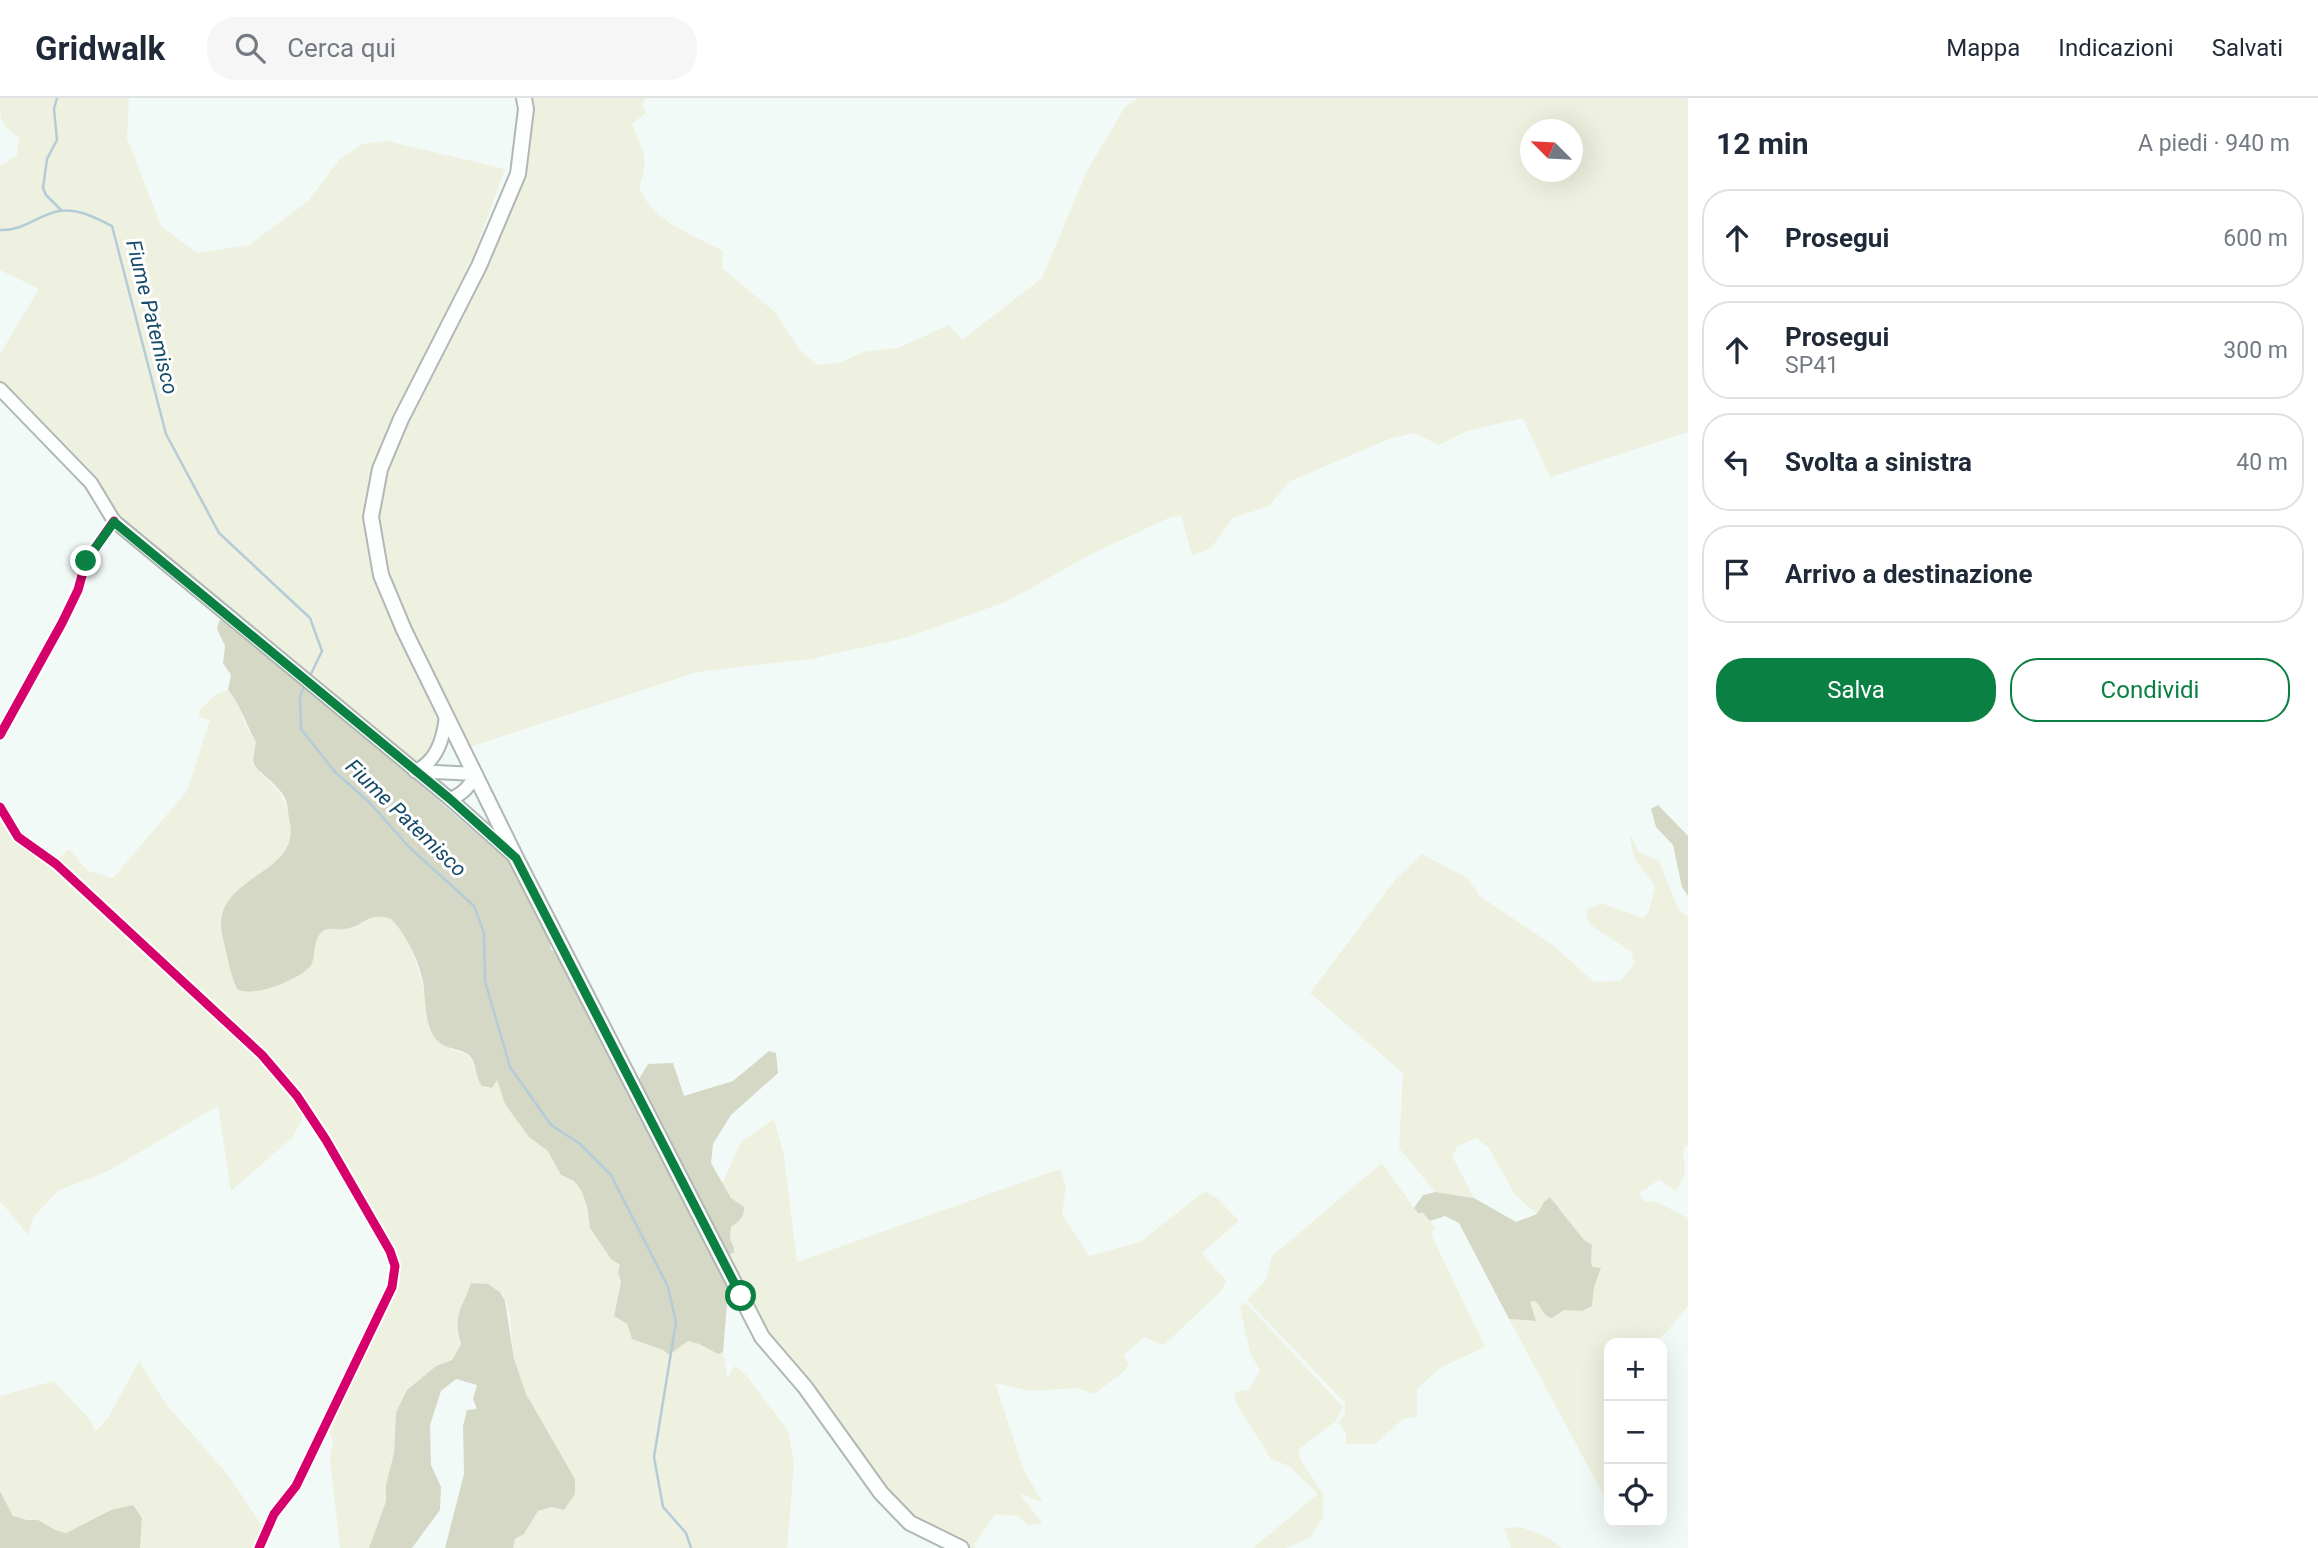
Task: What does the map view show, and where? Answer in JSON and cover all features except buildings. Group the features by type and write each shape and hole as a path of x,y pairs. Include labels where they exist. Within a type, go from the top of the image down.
{"main road":[{"path":"524,98 526,109 518,174 479,266 401,419 380,469 371,517 381,575 404,629 516,858 762,1337 805,1387 881,1493 910,1523 961,1548"},
{"path":"0,389 90,483 114,522 450,799 516,858"},
{"path":"414,771 424,768 431,760 444,732 446,713"},
{"path":"414,771 476,774"},
{"path":"450,799 468,788 476,774"}],"street":[{"path":"0,735 62,623 78,590 86,561 114,522"},
{"path":"0,807 19,837 55,864 262,1055 297,1096 326,1140 390,1251 394,1266 393,1287 296,1486 274,1514 259,1548"}],"green space":[{"path":"0,98 129,98 127,138 161,226 197,253 249,245 308,201 340,159 362,144 387,141 505,169 473,257 386,431 369,499 369,552 381,599 440,714 442,729 425,765 411,765 128,527 80,465 0,387 0,354 39,289 0,270 0,166 17,155 19,138 2,121"},
{"path":"535,98 645,98 642,105 646,113 632,124 644,155 639,188 646,200 654,210 675,226 723,251 722,268 775,312 799,349 817,365 842,362 863,352 898,348 949,325 962,340 1042,278 1087,171 1125,107 1138,98 1688,98 1688,432 1550,477 1523,418 1467,431 1439,445 1414,433 1389,439 1290,481 1269,506 1233,518 1211,548 1192,556 1181,515 1171,517 1091,554 1008,601 905,638 810,659 697,672 470,747 403,615 387,575 380,517 386,473 422,387 508,209 524,102"},
{"path":"226,617 513,865 547,930 551,949 562,958 734,1299 727,1304 723,1352 718,1354 688,1341 669,1355 663,1350 632,1339 627,1324 614,1316 621,1282 618,1272 620,1265 611,1259 590,1228 587,1206 581,1190 574,1181 561,1175 548,1151 529,1137 505,1104 497,1080 492,1088 482,1086 470,1056 436,1040 428,1022 418,965 407,940 391,919 376,917 352,927 323,931 315,945 311,965 298,976 264,989 237,989 229,967 221,928 226,904 236,892 275,862 285,851 290,837 285,798 255,766 253,760 256,742 228,690 231,675 223,663 225,646 217,629 219,621"},
{"path":"228,690 239,705 245,725 256,742 260,773 275,787 285,802 292,832 289,845 282,856 236,892 221,916 226,954 242,992 283,983 303,972 314,954 318,936 323,931 332,928 345,929 378,916 391,919 398,926 411,949 429,1005 451,1049 461,1052 471,1060 486,1088 492,1088 497,1079 505,1104 529,1137 548,1150 561,1175 574,1181 581,1190 587,1206 590,1228 611,1259 620,1265 618,1272 621,1282 614,1316 627,1324 632,1339 663,1350 668,1355 688,1341 718,1354 723,1352 727,1378 735,1366 745,1374 788,1431 794,1464 787,1548 513,1548 515,1539 524,1534 538,1511 552,1507 560,1510 573,1474 547,1435 525,1392 515,1362 510,1317 505,1300 494,1288 471,1283 458,1319 461,1344 452,1360 436,1366 407,1390 396,1412 394,1453 386,1485 386,1501 369,1548 340,1548 330,1459 333,1442 324,1422 390,1287 392,1257 287,1081 55,862 69,849 88,871 113,878 187,791 210,720 199,717 200,710 216,694"},
{"path":"1658,805 1688,836 1688,896 1682,887 1673,845 1656,827 1651,809"},
{"path":"0,812 78,889 247,1043 306,1112 292,1138 231,1191 218,1106 106,1172 59,1190 34,1216 28,1235 0,1201"},
{"path":"1629,833 1639,852 1659,861 1679,911 1688,917 1688,1146 1685,1146 1683,1158 1685,1171 1676,1191 1659,1180 1639,1193 1644,1201 1657,1202 1688,1218 1688,1305 1667,1332 1659,1338 1604,1338 1604,1496 1509,1319 1535,1321 1529,1302 1534,1301 1552,1318 1563,1310 1582,1311 1592,1306 1600,1268 1593,1267 1591,1262 1592,1245 1584,1240 1561,1210 1544,1202 1537,1214 1515,1195 1489,1148 1476,1138 1458,1146 1452,1156 1474,1198 1435,1192 1399,1148 1403,1073 1310,993 1396,879 1422,854 1467,878 1481,897 1554,946 1594,982 1620,981 1634,964 1632,952 1589,924 1586,910 1601,903 1643,918 1649,911 1655,886 1634,858"},
{"path":"769,1051 776,1053 778,1073 731,1115 713,1144 711,1163 731,1198 744,1207 742,1216 731,1227 730,1239 734,1253 722,1257 639,1079 648,1064 673,1063 684,1096 733,1081"},
{"path":"774,1119 784,1156 797,1262 1060,1169 1066,1187 1062,1214 1089,1256 1140,1242 1205,1191 1217,1198 1239,1221 1202,1253 1226,1281 1221,1291 1164,1345 1144,1337 1124,1355 1129,1365 1122,1373 1094,1394 1076,1388 1031,1391 995,1383 1024,1471 1043,1503 1019,1493 1043,1524 1028,1525 1018,1516 995,1514 974,1545 976,1548 970,1548 918,1523 880,1482 780,1358 728,1256 734,1253 730,1239 731,1227 740,1218 744,1207 733,1200 722,1184 741,1142"},
{"path":"1382,1163 1416,1211 1422,1212 1435,1227 1431,1234 1485,1347 1440,1368 1417,1389 1417,1417 1404,1418 1375,1444 1346,1444 1346,1432 1338,1423 1345,1414 1345,1403 1247,1300 1266,1280 1272,1256"},
{"path":"1435,1192 1474,1198 1516,1222 1537,1214 1550,1197 1584,1240 1592,1245 1591,1262 1593,1267 1601,1268 1594,1287 1592,1306 1582,1311 1564,1310 1552,1318 1534,1301 1530,1302 1536,1321 1509,1319 1459,1223 1445,1216 1430,1221 1414,1208 1423,1195"},
{"path":"471,1283 488,1284 500,1292 505,1301 514,1359 526,1394 575,1479 575,1494 564,1510 552,1507 538,1511 524,1534 515,1539 513,1548 445,1548 464,1474 463,1426 467,1410 477,1409 473,1399 477,1385 456,1379 441,1391 430,1425 431,1465 441,1487 440,1510 412,1548 369,1548 386,1501 386,1485 394,1453 396,1412 407,1390 436,1366 452,1360 461,1344 458,1319"},
{"path":"1245,1302 1343,1407 1336,1421 1299,1449 1299,1457 1323,1494 1323,1517 1310,1538 1286,1548 1253,1548 1318,1494 1289,1466 1271,1459 1236,1403 1235,1392 1250,1389 1260,1370 1250,1353 1240,1307"},
{"path":"139,1361 165,1403 228,1475 265,1530 257,1548 140,1548 142,1518 111,1510 66,1533 38,1520 13,1516 0,1491 0,1396 54,1381 92,1422 95,1432 108,1418"},
{"path":"0,1491 13,1516 38,1520 66,1533 111,1510 133,1505 142,1518 140,1548 0,1548"},
{"path":"1521,1527 1547,1537 1562,1548 1511,1548 1504,1528"}],"waterway":[{"path":"57,98 54,109 57,140 47,159 43,188 46,195 61,210"},
{"name":"Fiume Patemisco","path":"0,230 17,228 51,213 66,210 87,214 112,226 166,434 219,533 310,618 322,651 310,676"},
{"name":"Fiume Patemisco","path":"305,685 300,696 301,729 335,772 369,802 409,847 474,906 484,933 485,981 510,1067 551,1125 579,1143 611,1175 668,1287 676,1322 654,1457 663,1507 686,1533 691,1548"}],"cycle path":[{"path":"0,735 62,623 78,590 86,561 114,521"},
{"path":"0,807 18,837 56,864 262,1055 297,1096 326,1140 390,1251 395,1266 392,1287 296,1486 274,1514 259,1548"}],"route":[{"path":"86,561 114,522 450,799 516,858 741,1296"}]}
